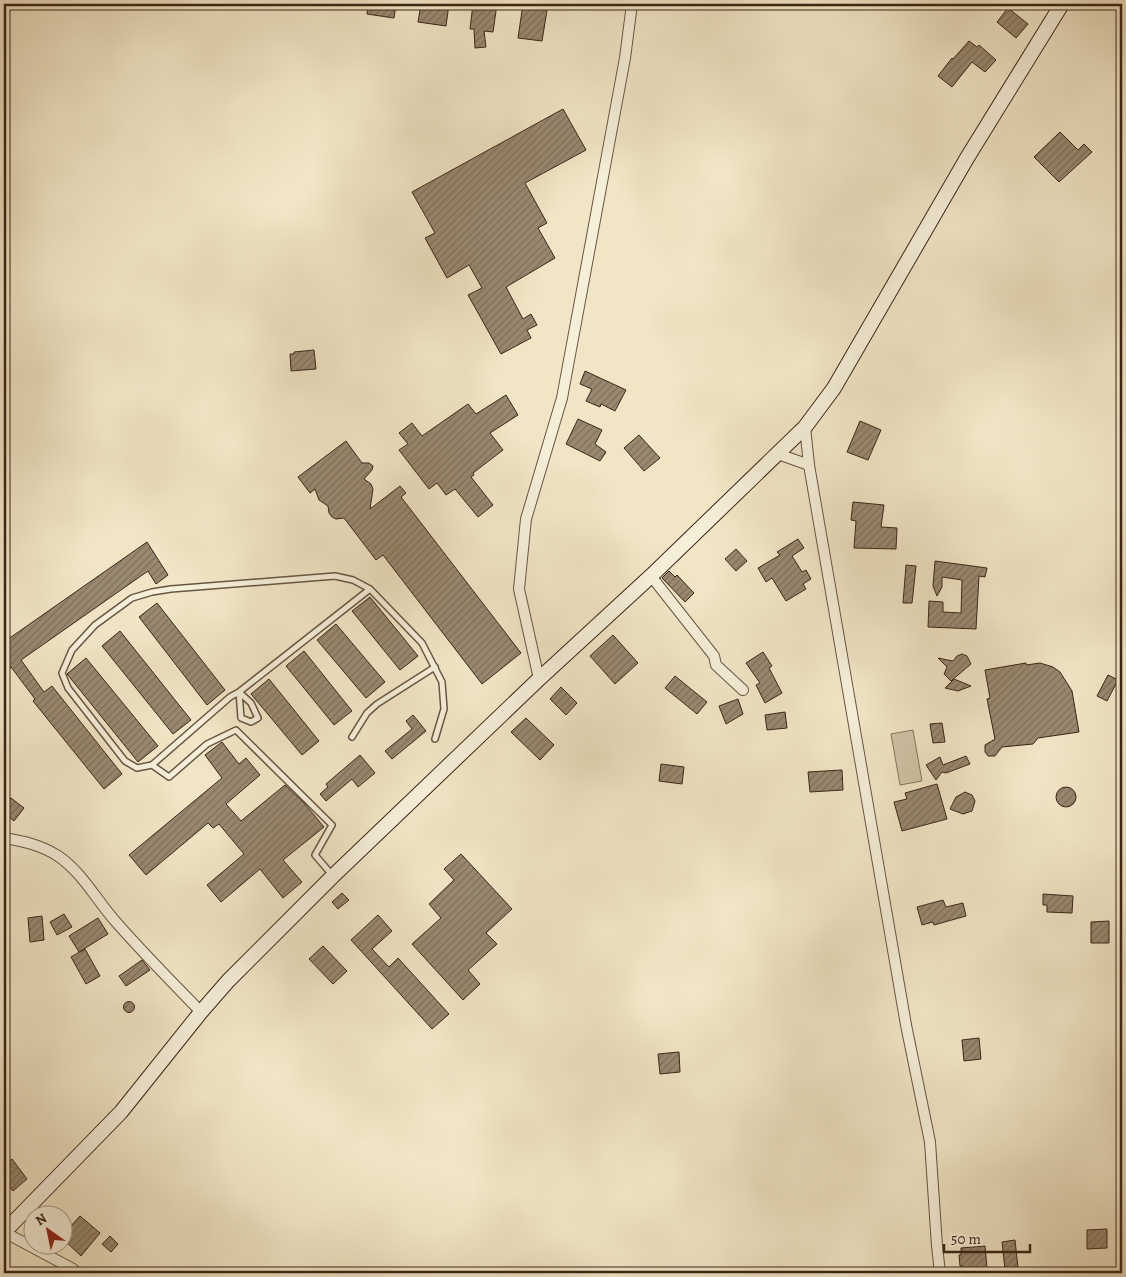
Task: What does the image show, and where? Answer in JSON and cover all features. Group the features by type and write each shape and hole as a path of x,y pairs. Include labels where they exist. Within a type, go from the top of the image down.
{"main road":[{"path":"4,1232 121,1112 228,981 333,876 539,679 651,576 804,427 834,388 967,158 1062,4"}],"street":[{"path":"539,679 519,589 526,519 562,398 625,58 632,4"},
{"path":"804,427 904,1015 930,1142 940,1273"},
{"path":"778,454 809,465"},
{"path":"651,576 714,656 716,665 743,690"},
{"path":"4,838 44,847 59,856 77,872 114,921 201,1012"},
{"path":"4,1232 73,1269 77,1273"}],"lane":[{"path":"370,589 239,692 230,697 152,765 137,768 124,761 68,688 62,673 72,650 95,625 132,598 171,589 335,576 353,580 370,589 422,642 442,682 444,709 435,739"},
{"path":"352,737 367,713 377,704 435,667"},
{"path":"239,692 251,703 258,718 251,722 241,718 239,692"},
{"path":"152,765 169,777 207,744 236,730 332,825 315,855 333,876"}],"shaded area":[{"path":"913,730 922,781 900,785 891,734"}],"building":[{"path":"368,4 396,4 394,18 367,14"},
{"path":"421,4 449,4 446,26 418,22"},
{"path":"473,4 497,4 493,32 484,31 486,47 475,48 474,29 470,29"},
{"path":"523,4 548,4 542,41 518,38"},
{"path":"1008,8 1028,24 1016,38 997,22"},
{"path":"969,41 977,47 979,45 996,60 985,72 972,62 952,87 938,76"},
{"path":"563,109 586,150 525,183 547,223 538,228 555,258 506,287 523,319 531,314 537,325 527,330 531,338 501,354 468,295 482,288 469,265 447,278 425,238 435,233 412,192"},
{"path":"1060,132 1078,150 1084,144 1092,152 1059,182 1034,157"},
{"path":"314,350 316,369 291,371 290,354"},
{"path":"585,371 626,390 615,411 601,404 600,407 586,401 592,389 580,384"},
{"path":"506,395 518,415 490,433 503,450 473,473 474,475 471,477 493,505 478,517 455,489 446,495 437,483 429,489 399,450 408,444 399,433 412,423 422,436 468,404 476,414"},
{"path":"578,419 602,430 595,444 606,452 600,461 566,444"},
{"path":"860,421 881,430 868,460 847,452"},
{"path":"639,435 660,458 644,471 624,448"},
{"path":"346,441 362,463 369,463 373,466 364,479 371,484 373,489 370,509 400,486 406,493 401,497 521,653 482,684 383,555 376,560 344,518 336,519 332,517 328,506 319,500 315,489 310,493 298,477"},
{"path":"853,502 884,505 881,527 897,528 896,549 854,548 856,521 851,520"},
{"path":"798,539 804,548 792,556 802,572 806,570 811,579 803,584 806,589 786,601 772,578 766,582 758,568 780,555 777,552"},
{"path":"147,542 168,575 156,584 148,571 21,660 44,692 52,686 122,774 104,789 33,701 35,699 11,667 4,672 4,642"},
{"path":"736,549 747,561 736,571 725,559"},
{"path":"935,561 987,568 985,577 979,576 976,629 928,627 929,601 943,602 943,612 961,613 962,580 942,577 942,587 937,596 933,586"},
{"path":"906,565 916,566 912,603 903,603"},
{"path":"669,571 675,577 677,575 694,593 685,602 662,578"},
{"path":"370,597 418,656 400,670 352,611"},
{"path":"157,603 225,690 207,705 139,617"},
{"path":"336,624 385,682 366,698 317,640"},
{"path":"120,631 191,720 173,734 102,646"},
{"path":"613,635 638,663 615,684 590,656"},
{"path":"304,651 352,711 334,725 286,666"},
{"path":"763,652 772,666 769,668 782,693 765,703 756,685 760,683 746,663"},
{"path":"962,654 967,656 971,664 951,681 944,674 947,667 938,658 953,661"},
{"path":"86,658 158,746 138,762 67,674"},
{"path":"1026,663 1026,665 1040,663 1053,667 1060,672 1072,691 1079,732 1038,738 1033,744 1002,747 995,756 988,756 985,752 985,745 995,739 987,699 990,698 985,670"},
{"path":"1108,675 1118,680 1107,701 1097,696"},
{"path":"675,676 707,702 697,714 665,688"},
{"path":"269,679 319,741 302,755 251,694"},
{"path":"954,679 971,686 958,691 945,688"},
{"path":"561,687 577,703 566,715 550,699"},
{"path":"738,699 743,714 726,724 719,706"},
{"path":"785,712 787,728 767,730 765,715"},
{"path":"413,715 426,731 392,759 385,751 412,729 406,721"},
{"path":"526,718 554,745 540,760 511,732"},
{"path":"942,723 945,742 933,743 930,724"},
{"path":"222,742 239,764 246,758 260,775 226,804 241,821 285,785 304,803 324,827 283,860 302,882 283,898 260,869 221,902 207,885 244,854 219,824 213,828 208,823 146,875 129,855 222,778 205,755"},
{"path":"360,755 375,773 358,787 352,779 326,801 320,794 328,787 326,784"},
{"path":"966,756 970,764 946,773 942,772 936,780 926,765 940,757 943,765"},
{"path":"661,764 684,767 682,784 659,781"},
{"path":"842,770 843,790 810,792 808,772"},
{"path":"937,784 947,819 902,831 894,802 907,799 905,793"},
{"path":"1066,787 1073,790 1076,797 1073,804 1066,807 1059,804 1056,797 1059,790"},
{"path":"965,792 972,795 975,801 972,811 963,814 950,809 956,797"},
{"path":"11,798 24,808 14,821 4,813 4,806"},
{"path":"461,854 512,909 486,933 497,944 468,970 480,984 463,1000 412,944 441,918 429,904 454,880 444,869"},
{"path":"342,893 349,900 338,909 332,902"},
{"path":"1043,894 1073,896 1072,913 1047,912 1047,905 1043,905"},
{"path":"943,900 946,907 963,903 966,916 934,925 933,922 922,925 917,907"},
{"path":"64,914 72,927 57,935 50,922"},
{"path":"378,915 392,931 372,949 389,967 398,958 449,1014 432,1029 351,940"},
{"path":"42,916 44,940 30,942 28,918"},
{"path":"98,918 108,934 79,952 69,936"},
{"path":"1109,921 1109,943 1091,943 1091,922"},
{"path":"323,946 347,971 333,984 309,959"},
{"path":"85,949 100,976 86,984 71,957"},
{"path":"142,960 150,970 126,986 119,976"},
{"path":"129,1001 135,1007 129,1013 123,1007"},
{"path":"979,1038 981,1059 964,1061 962,1040"},
{"path":"679,1052 680,1072 660,1074 658,1054"},
{"path":"12,1159 27,1179 13,1191 4,1179 4,1166"},
{"path":"80,1216 100,1233 81,1256 72,1247 72,1225"},
{"path":"1107,1229 1107,1248 1087,1249 1087,1230"},
{"path":"110,1236 118,1244 111,1252 102,1244"},
{"path":"1015,1240 1018,1268 1005,1269 1002,1242"},
{"path":"985,1246 987,1268 962,1271 959,1255 961,1255 961,1248"}]}
